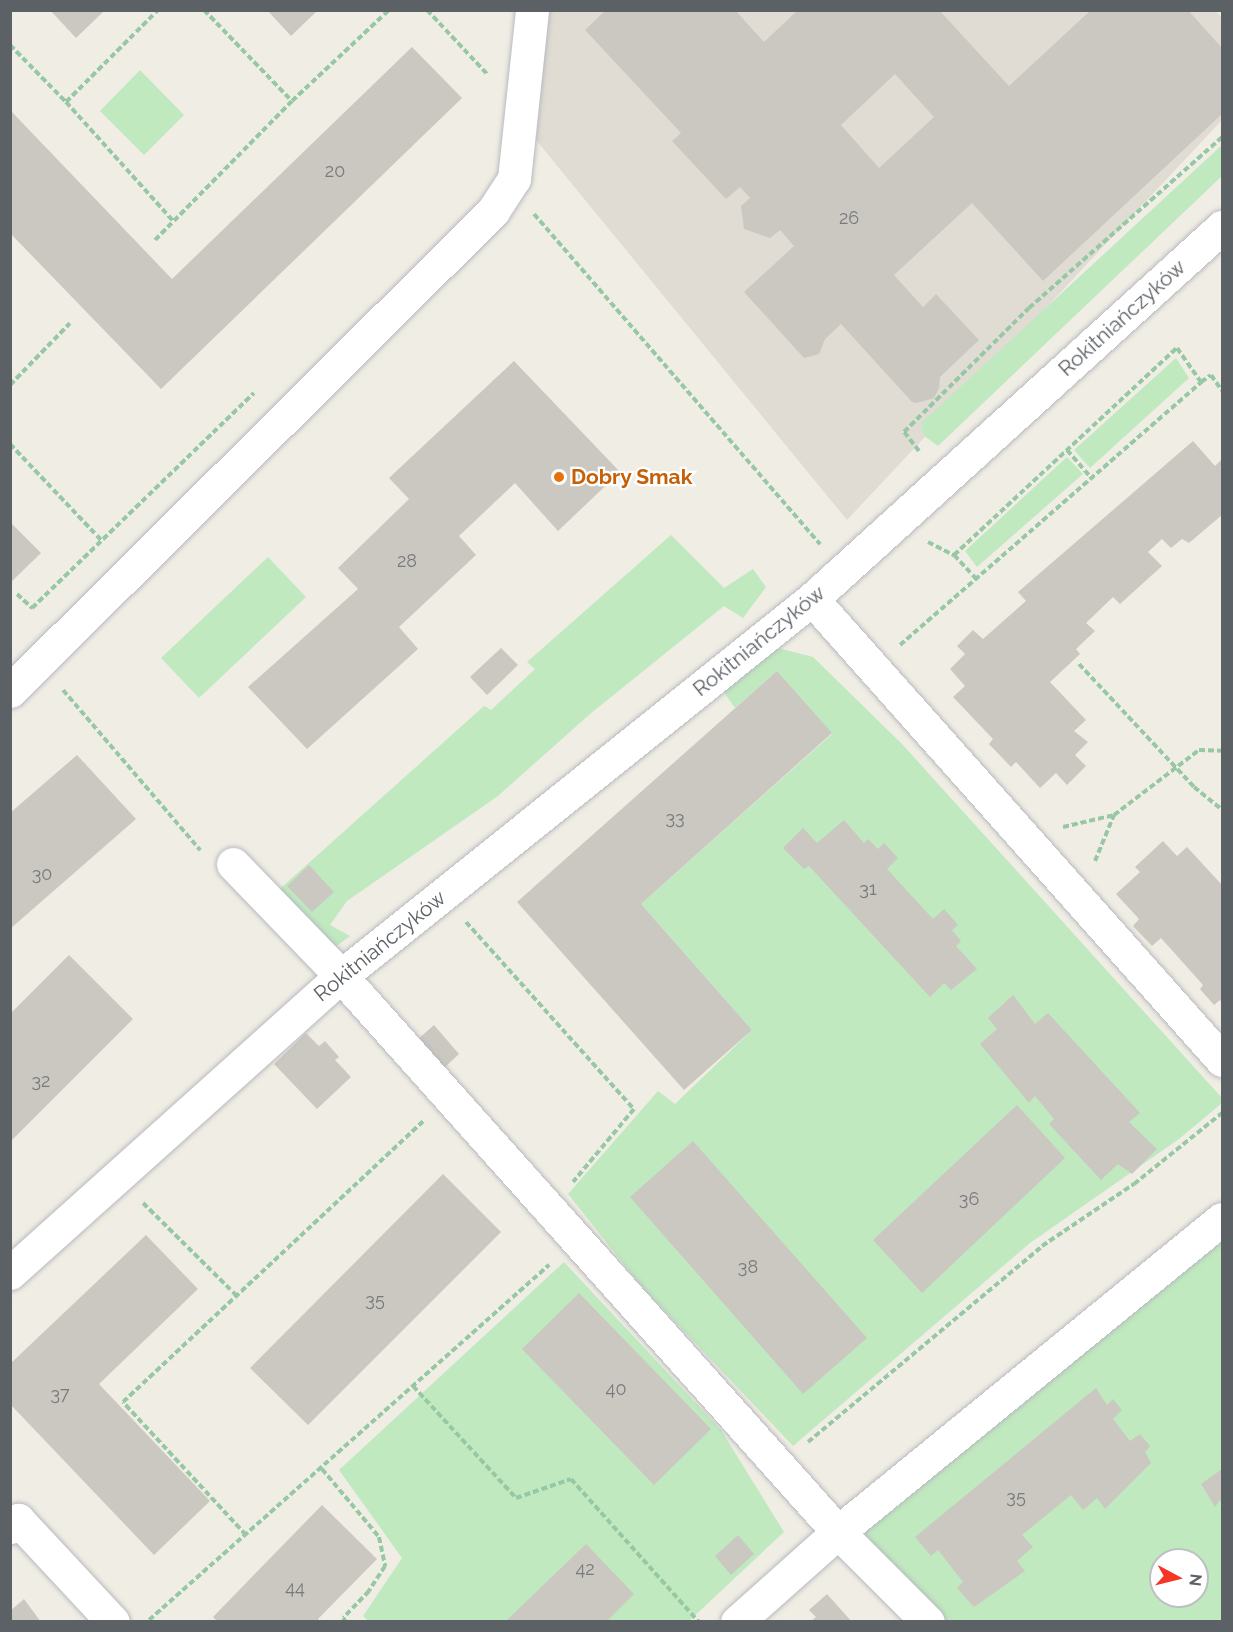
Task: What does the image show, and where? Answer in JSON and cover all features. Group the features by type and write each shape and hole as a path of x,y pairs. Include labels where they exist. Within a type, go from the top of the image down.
{"street":[{"path":"10,691 493,211 514,179 523,112 532,10"},
{"name":"Rokitniańczyków","path":"10,1273 341,976 812,599 1222,227"},
{"path":"812,599 1222,1060"},
{"path":"220,861 341,976 838,1532 928,1622"},
{"path":"737,1622 838,1532 1222,1219"},
{"path":"13,1520 113,1622"}],"path":[{"path":"66,102 158,10"},
{"path":"204,10 292,101"},
{"path":"154,240 292,101 389,10"},
{"path":"426,10 523,112"},
{"path":"10,45 66,102 174,222"},
{"path":"923,455 904,432 1029,308 1222,137"},
{"path":"510,186 613,303 783,505 822,546"},
{"path":"10,385 70,323"},
{"path":"954,555 1177,348 1201,382"},
{"path":"892,652 1201,382 1211,375 1222,391"},
{"path":"17,594 32,608 260,387"},
{"path":"10,444 101,540"},
{"path":"1067,450 1091,478"},
{"path":"1079,664 1176,768 1222,810"},
{"path":"56,682 220,861"},
{"path":"1057,829 1114,815 1199,750 1222,751"},
{"path":"1092,869 1114,815"},
{"path":"463,919 634,1109 572,1184"},
{"path":"802,1447 1042,1246 1134,1184 1222,1113"},
{"path":"246,1535 123,1402 431,1114"},
{"path":"117,1177 237,1296"},
{"path":"147,1622 550,1264"},
{"path":"413,1386 516,1498 571,1479 699,1622"},
{"path":"322,1468 379,1537 385,1566 369,1591 343,1618 346,1622"}],"shaded area":[{"path":"1215,10 1222,18 1222,120 847,520 536,140 548,11"}],"green space":[{"path":"140,70 184,115 144,155 100,111"},
{"path":"1222,145 1222,176 938,446 923,435 921,423"},
{"path":"1176,358 1189,378 1090,468 1074,450"},
{"path":"1067,457 1083,474 977,567 965,551"},
{"path":"671,535 724,588 753,569 766,587 743,618 724,606 590,714 498,796 347,901 330,925 350,936 338,945 327,945 273,895 484,706 491,710 535,669 527,662"},
{"path":"268,557 306,597 199,698 161,658"},
{"path":"774,647 813,657 902,744 1222,1098 1222,1103 1179,1139 1030,1243 793,1446 642,1287 568,1194 658,1091 675,1104 752,1030 641,904 832,734 777,671 735,708 723,691"},
{"path":"1222,1219 1222,1621 928,1621 838,1532"},
{"path":"564,1262 721,1430 784,1532 689,1621 368,1621 363,1616 402,1558 339,1470"}],"building":[{"path":"50,10 105,10 76,38"},
{"path":"267,10 318,10 291,36"},
{"path":"606,10 735,10 764,42 798,10 939,10 1009,86 1091,10 1188,10 1222,48 1222,114 1043,281 972,203 894,275 923,307 936,294 979,340 940,377 939,388 934,398 917,403 912,402 841,324 825,339 819,354 804,358 744,292 794,246 780,230 770,238 744,229 741,206 750,198 740,187 726,199 672,141 681,133 585,30","holes":["895,74 934,117 879,168 841,125"]},
{"path":"412,47 462,98 161,389 10,233 10,110 172,279"},
{"path":"514,361 620,472 558,531 515,483 459,536 476,555 399,627 418,649 307,749 248,687 358,589 338,568 409,499 389,478"},
{"path":"1193,441 1215,466 1222,459 1222,515 1189,543 1182,539 1171,548 1162,539 1148,552 1162,566 1120,604 1113,597 1086,623 1095,631 1076,649 1080,654 1050,682 1086,720 1074,731 1088,742 1075,755 1086,766 1067,785 1056,773 1040,788 1016,762 1011,767 989,744 993,739 953,697 965,686 950,669 965,654 957,646 973,630 983,639 1026,601 1018,592"},
{"path":"10,522 41,553 10,583"},
{"path":"501,648 518,665 487,695 470,677"},
{"path":"777,671 832,733 641,904 752,1030 684,1090 517,902"},
{"path":"77,755 136,819 10,929 10,813"},
{"path":"844,820 864,843 868,839 878,849 884,843 898,858 887,869 933,919 944,909 958,925 952,930 961,941 956,946 977,969 951,990 944,983 930,997 809,866 804,869 783,848 803,828 817,843"},
{"path":"1163,841 1177,856 1187,847 1222,885 1222,1003 1220,1000 1214,1005 1200,989 1203,985 1161,938 1152,946 1133,926 1139,919 1116,894 1140,872 1135,867"},
{"path":"309,865 334,892 312,912 287,886"},
{"path":"69,955 133,1019 10,1142 10,1014"},
{"path":"1013,995 1035,1024 1048,1013 1140,1113 1129,1122 1157,1149 1132,1174 1118,1164 1101,1180 1049,1124 1054,1119 1035,1096 1029,1103 980,1044 997,1029 988,1018"},
{"path":"434,1025 459,1054 443,1069 417,1040"},
{"path":"306,1033 319,1046 325,1041 339,1057 335,1060 351,1077 317,1109 274,1064"},
{"path":"1017,1105 1065,1158 922,1293 873,1240"},
{"path":"693,1141 867,1338 803,1394 630,1197"},
{"path":"443,1174 501,1232 308,1425 250,1368"},
{"path":"146,1235 198,1289 99,1384 210,1501 154,1555 10,1404 10,1364"},
{"path":"579,1293 711,1429 654,1485 522,1349"},
{"path":"1096,1388 1107,1405 1113,1399 1122,1410 1113,1419 1130,1441 1140,1434 1150,1446 1145,1452 1151,1463 1105,1509 1097,1498 1083,1510 1071,1495 1022,1535 1033,1547 1017,1561 1025,1571 974,1607 957,1588 963,1582 938,1550 931,1556 915,1537"},
{"path":"1222,1469 1222,1504 1220,1500 1215,1507 1201,1484"},
{"path":"322,1505 377,1559 318,1619 321,1622 218,1622 213,1617"},
{"path":"738,1535 754,1554 731,1575 715,1556"},
{"path":"586,1544 634,1594 606,1622 505,1622"},
{"path":"827,1594 852,1622 810,1622 816,1617 809,1610"},
{"path":"24,1599 41,1622 10,1622 10,1611"}],"place":[{"name":"Dobry Smak","path":"559,477"}]}
